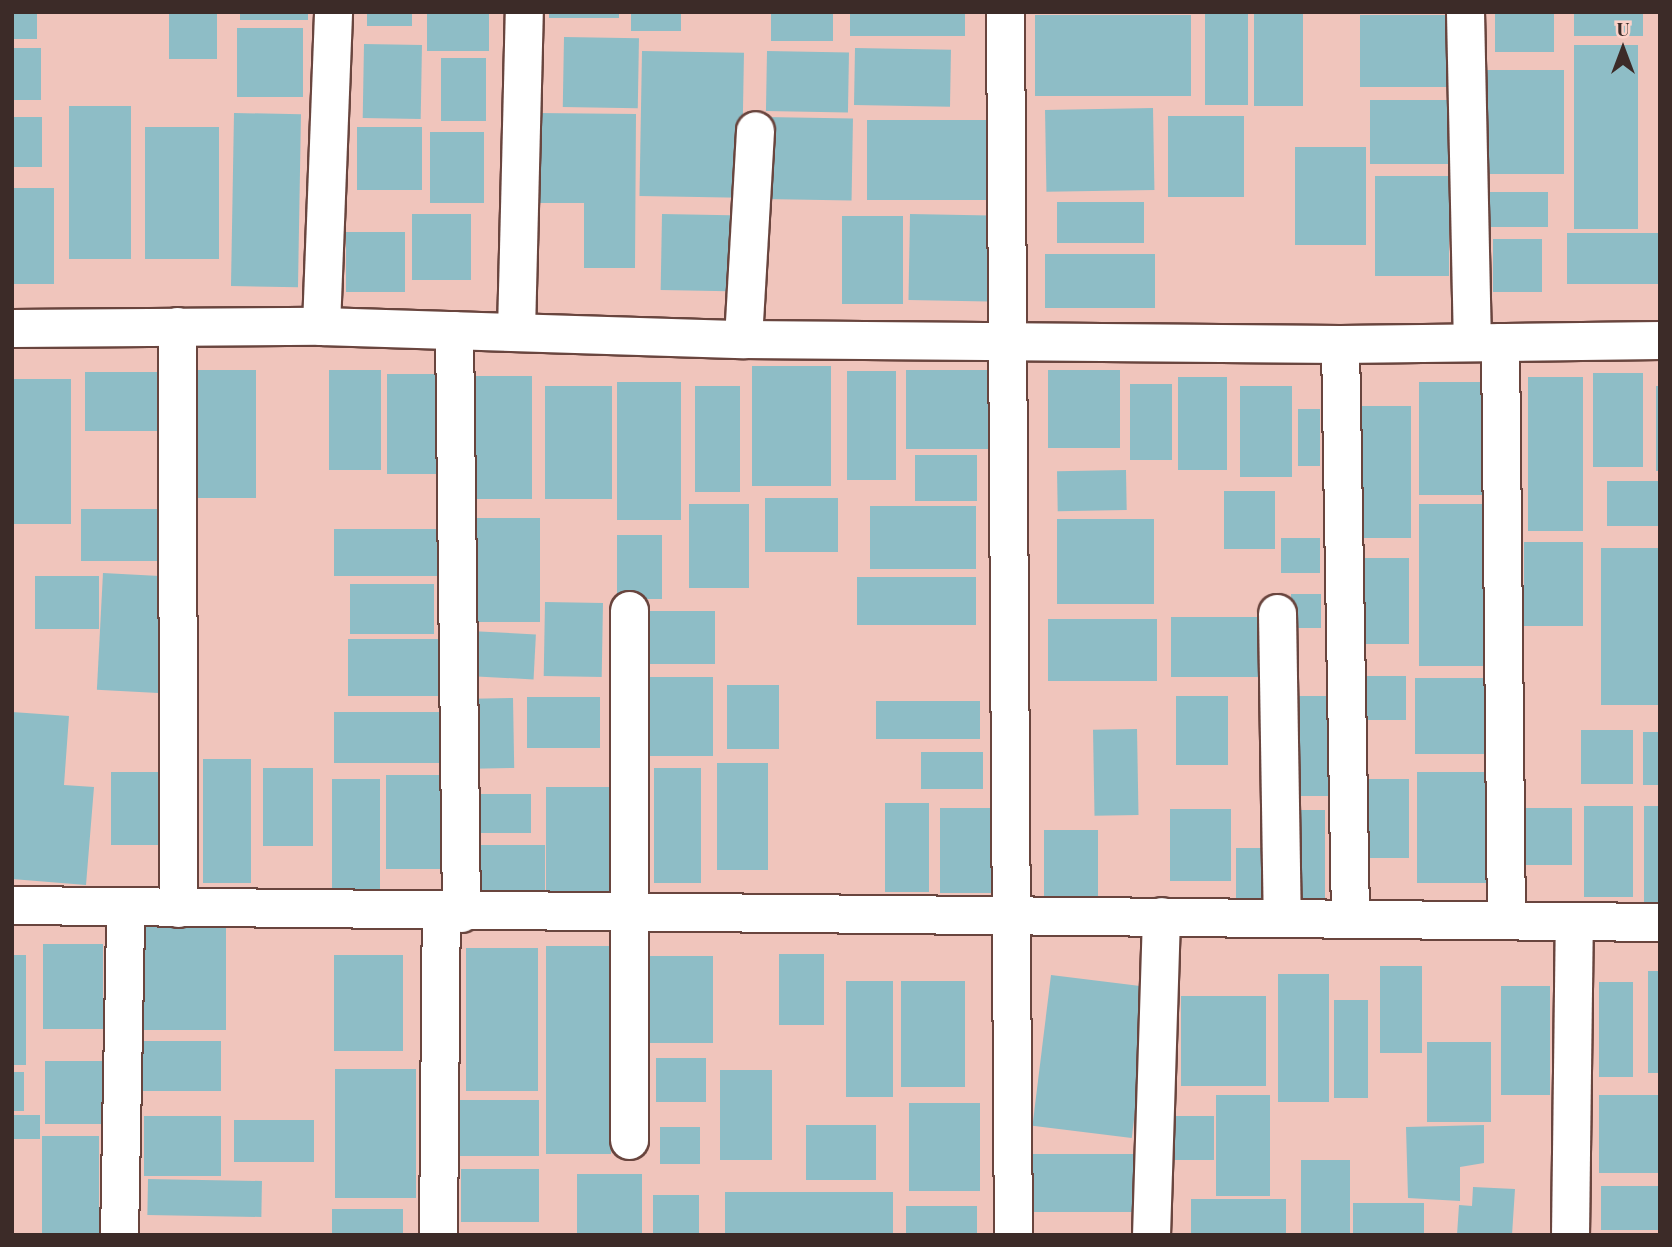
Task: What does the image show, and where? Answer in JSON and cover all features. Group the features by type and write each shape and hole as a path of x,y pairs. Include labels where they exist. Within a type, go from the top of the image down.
{"street":[{"path":"321,326 333,12"},
{"path":"516,331 524,12"},
{"path":"1005,12 1014,915 1013,1235"},
{"path":"1465,12 1486,342 1506,920"},
{"path":"743,339 755,130"},
{"path":"177,326 178,908"},
{"path":"12,328 321,326 743,339 1009,338 1340,344 1660,340"},
{"path":"438,1235 451,913 454,330"},
{"path":"1340,344 1350,917"},
{"path":"629,610 629,1140"},
{"path":"1278,613 1282,917"},
{"path":"12,905 451,913 1350,917 1660,922"},
{"path":"119,1235 125,908"},
{"path":"1151,1235 1161,916"},
{"path":"1570,1235 1574,922"}],"building":[{"path":"12,12 37,12 37,39 12,39"},
{"path":"169,12 217,12 217,59 169,59"},
{"path":"240,12 308,12 308,20 240,20"},
{"path":"367,12 412,12 412,26 367,26"},
{"path":"427,12 489,12 489,51 427,51"},
{"path":"549,12 619,12 619,18 549,18"},
{"path":"631,12 681,12 681,31 631,31"},
{"path":"771,12 833,12 833,41 771,41"},
{"path":"850,12 965,12 965,36 850,36"},
{"path":"1205,12 1248,12 1248,105 1205,105"},
{"path":"1495,12 1554,12 1554,52 1495,52"},
{"path":"1574,12 1643,12 1643,36 1574,36"},
{"path":"1254,13 1303,13 1303,106 1254,106"},
{"path":"1035,15 1191,15 1191,96 1035,96"},
{"path":"1360,15 1451,15 1451,87 1360,87"},
{"path":"237,28 303,28 303,97 237,97"},
{"path":"564,37 639,38 638,108 563,107"},
{"path":"364,44 422,45 421,119 363,118"},
{"path":"1574,45 1638,45 1638,229 1574,229"},
{"path":"12,48 41,48 41,100 12,100"},
{"path":"855,48 951,50 950,107 854,105"},
{"path":"642,51 744,53 741,198 639,196"},
{"path":"767,51 849,52 848,112 766,111"},
{"path":"441,58 486,58 486,121 441,121"},
{"path":"1487,70 1564,70 1564,174 1487,174"},
{"path":"1370,100 1454,100 1454,164 1370,164"},
{"path":"69,106 131,106 131,259 69,259"},
{"path":"1153,108 1154,190 1046,192 1045,110"},
{"path":"234,113 301,114 298,287 231,286"},
{"path":"537,113 636,114 635,268 584,268 584,203 536,203"},
{"path":"1168,116 1244,116 1244,197 1168,197"},
{"path":"12,117 42,117 42,167 12,167"},
{"path":"765,117 853,119 852,201 764,199"},
{"path":"867,120 987,120 987,200 867,200"},
{"path":"145,127 219,127 219,259 145,259"},
{"path":"357,127 422,127 422,190 357,190"},
{"path":"430,132 484,132 484,203 430,203"},
{"path":"1295,147 1366,147 1366,245 1295,245"},
{"path":"1375,176 1449,176 1449,276 1375,276"},
{"path":"12,188 54,188 54,284 12,284"},
{"path":"1484,192 1548,192 1548,227 1484,227"},
{"path":"1057,202 1144,202 1144,243 1057,243"},
{"path":"412,214 471,214 471,280 412,280"},
{"path":"662,214 730,215 729,291 661,290"},
{"path":"910,214 990,215 988,301 908,300"},
{"path":"842,216 903,216 903,304 842,304"},
{"path":"346,232 405,232 405,292 346,292"},
{"path":"1567,233 1660,233 1660,284 1567,284"},
{"path":"1493,239 1542,239 1542,292 1493,292"},
{"path":"1045,254 1155,254 1155,308 1045,308"},
{"path":"752,366 831,366 831,486 752,486"},
{"path":"195,370 256,370 256,498 195,498"},
{"path":"329,370 381,370 381,470 329,470"},
{"path":"906,370 992,370 992,449 906,449"},
{"path":"1048,370 1120,370 1120,448 1048,448"},
{"path":"847,371 896,371 896,480 847,480"},
{"path":"85,372 162,372 162,431 85,431"},
{"path":"1593,373 1643,373 1643,467 1593,467"},
{"path":"387,374 445,374 445,474 387,474"},
{"path":"468,376 532,376 532,499 468,499"},
{"path":"1178,377 1227,377 1227,470 1178,470"},
{"path":"1528,377 1583,377 1583,531 1528,531"},
{"path":"12,379 71,379 71,524 12,524"},
{"path":"617,382 681,382 681,520 617,520"},
{"path":"1419,382 1492,382 1492,495 1419,495"},
{"path":"1130,384 1172,384 1172,460 1130,460"},
{"path":"545,386 612,386 612,499 545,499"},
{"path":"695,386 740,386 740,492 695,492"},
{"path":"1240,386 1292,386 1292,477 1240,477"},
{"path":"1656,386 1660,386 1660,471 1656,471"},
{"path":"1350,406 1411,406 1411,538 1350,538"},
{"path":"1298,409 1320,409 1320,466 1298,466"},
{"path":"915,455 977,455 977,501 915,501"},
{"path":"1126,470 1127,510 1058,511 1057,471"},
{"path":"1607,481 1660,481 1660,526 1607,526"},
{"path":"1224,491 1275,491 1275,549 1224,549"},
{"path":"765,498 838,498 838,552 765,552"},
{"path":"689,504 749,504 749,588 689,588"},
{"path":"1419,504 1496,504 1496,666 1419,666"},
{"path":"870,506 976,506 976,569 870,569"},
{"path":"81,509 169,509 169,561 81,561"},
{"path":"467,518 540,518 540,622 467,622"},
{"path":"1057,519 1154,519 1154,604 1057,604"},
{"path":"334,529 440,529 440,576 334,576"},
{"path":"617,535 662,535 662,599 617,599"},
{"path":"1281,538 1320,538 1320,573 1281,573"},
{"path":"1524,542 1583,542 1583,626 1524,626"},
{"path":"1601,548 1660,548 1660,705 1601,705"},
{"path":"1352,558 1409,558 1409,644 1352,644"},
{"path":"103,573 169,576 163,693 97,690"},
{"path":"35,576 99,576 99,629 35,629"},
{"path":"857,577 976,577 976,625 857,625"},
{"path":"350,584 434,584 434,634 350,634"},
{"path":"1291,594 1321,594 1321,628 1291,628"},
{"path":"545,602 603,603 602,677 544,676"},
{"path":"650,611 715,611 715,664 650,664"},
{"path":"1171,617 1264,617 1264,677 1171,677"},
{"path":"1048,619 1157,619 1157,681 1048,681"},
{"path":"470,631 536,634 534,679 468,676"},
{"path":"348,639 439,639 439,696 348,696"},
{"path":"1354,676 1406,676 1406,720 1354,720"},
{"path":"649,677 713,677 713,756 649,756"},
{"path":"1415,678 1485,678 1485,754 1415,754"},
{"path":"727,685 779,685 779,749 727,749"},
{"path":"1176,696 1228,696 1228,765 1176,765"},
{"path":"1288,696 1340,696 1340,796 1288,796"},
{"path":"527,697 600,697 600,748 527,748"},
{"path":"513,698 514,768 461,769 460,699"},
{"path":"876,701 980,701 980,739 876,739"},
{"path":"12,712 69,716 64,785 94,787 86,885 12,879"},
{"path":"334,712 439,712 439,763 334,763"},
{"path":"1137,729 1139,815 1095,816 1093,730"},
{"path":"1581,730 1633,730 1633,784 1581,784"},
{"path":"1643,732 1660,732 1660,785 1643,785"},
{"path":"921,752 983,752 983,789 921,789"},
{"path":"203,759 251,759 251,883 203,883"},
{"path":"717,763 768,763 768,870 717,870"},
{"path":"263,768 313,768 313,846 263,846"},
{"path":"654,768 701,768 701,883 654,883"},
{"path":"111,772 166,772 166,845 111,845"},
{"path":"1417,772 1492,772 1492,883 1417,883"},
{"path":"386,775 443,775 443,869 386,869"},
{"path":"332,779 380,779 380,894 332,894"},
{"path":"1359,779 1409,779 1409,858 1359,858"},
{"path":"546,787 615,787 615,893 546,893"},
{"path":"468,794 531,794 531,833 468,833"},
{"path":"885,803 929,803 929,892 885,892"},
{"path":"1584,806 1633,806 1633,897 1584,897"},
{"path":"1644,806 1660,806 1660,902 1644,902"},
{"path":"940,808 1000,808 1000,893 940,893"},
{"path":"1523,808 1572,808 1572,865 1523,865"},
{"path":"1170,809 1231,809 1231,881 1170,881"},
{"path":"1294,810 1325,810 1325,904 1294,904"},
{"path":"1044,830 1098,830 1098,897 1044,897"},
{"path":"465,845 545,845 545,904 465,904"},
{"path":"1236,848 1276,848 1276,899 1236,899"},
{"path":"142,926 226,926 226,1030 142,1030"},
{"path":"43,944 103,944 103,1029 43,1029"},
{"path":"546,946 611,946 611,1154 546,1154"},
{"path":"466,948 538,948 538,1091 466,1091"},
{"path":"779,954 824,954 824,1025 779,1025"},
{"path":"12,955 26,955 26,1065 12,1065"},
{"path":"334,955 403,955 403,1051 334,1051"},
{"path":"647,956 713,956 713,1043 647,1043"},
{"path":"1380,966 1422,966 1422,1053 1380,1053"},
{"path":"1648,971 1660,971 1660,1073 1648,1073"},
{"path":"1278,974 1329,974 1329,1102 1278,1102"},
{"path":"1051,975 1150,987 1132,1138 1032,1126"},
{"path":"846,981 893,981 893,1097 846,1097"},
{"path":"901,981 965,981 965,1087 901,1087"},
{"path":"1599,982 1633,982 1633,1077 1599,1077"},
{"path":"1501,986 1550,986 1550,1095 1501,1095"},
{"path":"1181,996 1266,996 1266,1086 1181,1086"},
{"path":"1334,1000 1368,1000 1368,1098 1334,1098"},
{"path":"142,1041 221,1041 221,1091 142,1091"},
{"path":"1427,1042 1491,1042 1491,1122 1427,1122"},
{"path":"656,1058 706,1058 706,1102 656,1102"},
{"path":"45,1061 105,1061 105,1124 45,1124"},
{"path":"335,1069 416,1069 416,1198 335,1198"},
{"path":"720,1070 772,1070 772,1160 720,1160"},
{"path":"12,1072 24,1072 24,1111 12,1111"},
{"path":"1216,1095 1270,1095 1270,1196 1216,1196"},
{"path":"1599,1095 1660,1095 1660,1173 1599,1173"},
{"path":"453,1100 539,1100 539,1156 453,1156"},
{"path":"909,1103 980,1103 980,1191 909,1191"},
{"path":"12,1115 40,1115 40,1139 12,1139"},
{"path":"144,1116 221,1116 221,1176 144,1176"},
{"path":"1165,1116 1214,1116 1214,1160 1165,1160"},
{"path":"234,1120 314,1120 314,1162 234,1162"},
{"path":"806,1125 876,1125 876,1180 806,1180"},
{"path":"1484,1125 1484,1163 1460,1167 1460,1201 1408,1198 1406,1127"},
{"path":"660,1127 700,1127 700,1164 660,1164"},
{"path":"42,1136 99,1136 99,1235 42,1235"},
{"path":"1030,1154 1141,1154 1141,1212 1030,1212"},
{"path":"1301,1160 1350,1160 1350,1235 1301,1235"},
{"path":"461,1169 539,1169 539,1222 461,1222"},
{"path":"577,1174 642,1174 642,1235 577,1235"},
{"path":"148,1179 262,1181 261,1217 147,1215"},
{"path":"1601,1186 1660,1186 1660,1230 1601,1230"},
{"path":"1473,1187 1515,1189 1512,1235 1457,1235 1459,1205 1472,1206"},
{"path":"725,1192 893,1192 893,1235 725,1235"},
{"path":"653,1195 699,1195 699,1235 653,1235"},
{"path":"1191,1199 1286,1199 1286,1235 1191,1235"},
{"path":"1353,1203 1424,1203 1424,1235 1353,1235"},
{"path":"906,1206 977,1206 977,1235 906,1235"},
{"path":"332,1209 403,1209 403,1235 332,1235"}]}
